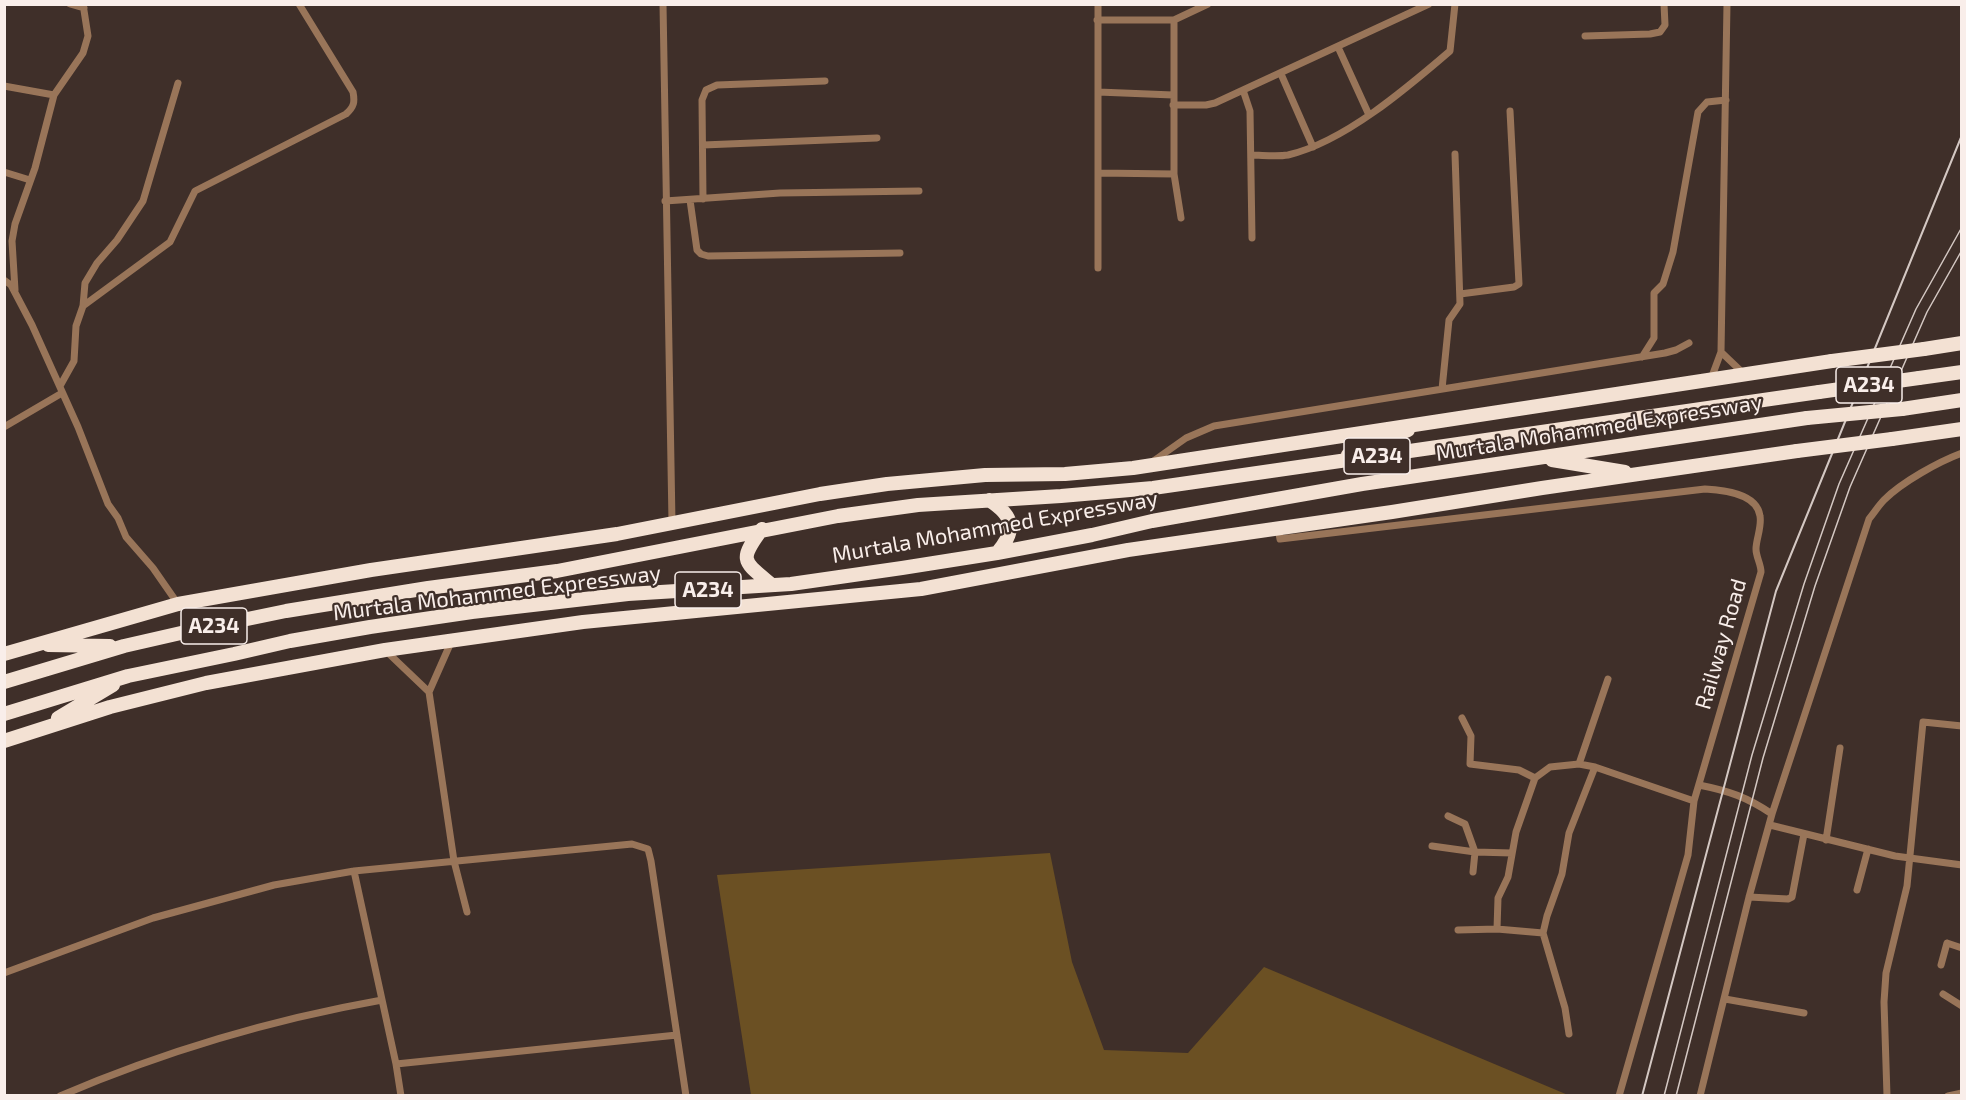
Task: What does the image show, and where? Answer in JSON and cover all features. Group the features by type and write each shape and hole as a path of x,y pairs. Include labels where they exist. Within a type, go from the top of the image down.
{"highway":[{"name":"Murtala Mohammed Expressway","path":"4,654 178,604 371,570 617,534 812,495 887,484 984,475 1065,474 1147,466 1744,374 1962,344"},
{"name":"Murtala Mohammed Expressway","path":"4,682 124,646 194,630 428,588 557,571 837,516 918,505 1153,488 1962,372"},
{"name":"Murtala Mohammed Expressway","path":"4,714 128,676 290,641 472,612 628,594 791,584 997,553 1175,517 1362,484 1807,418 1902,409 1962,400"},
{"path":"1327,463 1426,422"},
{"name":"Murtala Mohammed Expressway","path":"4,741 110,707 206,683 385,650 654,614 921,589 1128,550 1797,450 1962,429"},
{"path":"1538,458 1637,474"},
{"path":"1113,491 1147,466"},
{"path":"989,500 1005,510 1011,530 1008,541 997,553"},
{"path":"762,529 747,549 747,560 750,567 772,585"},
{"path":"34,645 124,646"},
{"path":"40,728 128,676"}],"street":[{"path":"15,296 12,241 20,206 35,168 54,94 83,53 88,36 84,6 70,4"},
{"path":"83,306 170,242 195,191 346,114 353,108 355,100 353,92 299,4"},
{"path":"663,4 672,522"},
{"path":"1098,4 1098,268"},
{"path":"1097,20 1174,20 1208,4"},
{"path":"1173,105 1206,105 1281,74 1429,4"},
{"path":"1251,155 1285,155 1313,147 1369,115 1450,51 1455,4"},
{"path":"1585,36 1660,32 1665,25 1664,4"},
{"path":"1712,379 1721,352 1727,4"},
{"path":"1174,20 1174,174 1181,218"},
{"path":"1338,47 1369,115"},
{"path":"1281,74 1313,147"},
{"path":"703,199 702,100 706,90 717,85 825,81"},
{"path":"4,427 61,390 74,361 76,326 83,306 85,283 97,262 117,240 143,201 178,83"},
{"path":"4,86 54,94"},
{"path":"1243,90 1250,111 1252,238"},
{"path":"1098,92 1173,95"},
{"path":"1642,357 1654,338 1654,292 1663,284 1673,252 1698,112 1707,102 1726,100"},
{"path":"1460,294 1514,288 1519,284 1510,111"},
{"path":"703,145 877,138"},
{"path":"1442,389 1449,320 1460,304 1455,154"},
{"path":"4,172 30,180"},
{"path":"1098,173 1174,174"},
{"path":"665,201 780,194 920,191"},
{"path":"690,200 698,250 701,254 708,256 900,252"},
{"path":"4,280 11,285 32,325 78,427 108,504 118,518 126,537 153,568 178,604"},
{"path":"1147,466 1186,438 1214,426 1642,357 1676,350 1689,343"},
{"path":"1721,352 1744,374"},
{"path":"1700,1095 1772,814 1869,519 1884,500 1919,475 1946,459 1962,453"},
{"name":"Railway Road","path":"1278,528 1280,539 1705,489 1725,490 1742,496 1753,503 1761,515 1756,551 1761,563 1761,572 1694,801 1688,855 1619,1095"},
{"path":"452,640 429,692 454,861 468,912"},
{"path":"385,650 429,692"},
{"path":"1579,764 1608,679"},
{"path":"1462,718 1471,736 1470,764 1519,770 1535,778"},
{"path":"1887,1095 1884,1002 1886,973 1907,886 1923,722 1962,726"},
{"path":"1826,840 1840,748"},
{"path":"1497,929 1498,898 1508,877 1516,832 1535,778 1550,767 1579,764 1595,767 1694,801"},
{"path":"1569,1034 1565,1008 1543,933 1546,916 1562,874 1569,833 1595,767"},
{"path":"1699,784 1752,800 1772,814"},
{"path":"1448,816 1465,824 1475,852 1473,872"},
{"path":"1770,825 1909,858 1962,865"},
{"path":"1749,897 1788,900 1792,897 1804,834"},
{"path":"4,973 153,918 274,885 354,871 632,844 648,849 651,861 686,1095"},
{"path":"1432,846 1475,852 1512,853"},
{"path":"1857,890 1868,849"},
{"path":"354,871 401,1095"},
{"path":"1458,930 1497,929 1543,933"},
{"path":"1941,964 1947,943 1962,948"},
{"path":"1943,994 1962,1006"},
{"path":"1725,999 1804,1012"},
{"path":"60,1095 126,1068 236,1032 314,1012 382,1000"},
{"path":"396,1064 677,1035"},
{"path":"1948,1095 1962,1093"}],"shaded area":[{"path":"1050,853 1072,962 1104,1050 1188,1053 1264,967 1568,1095 751,1095 717,875"}],"tram line":[{"path":"1664,1096 1752,755 1804,584 1839,484 1916,309 1962,227"},
{"path":"1676,1096 1763,758 1815,586 1850,487 1927,312 1962,250"}],"railway":[{"path":"1642,1096 1776,591 1962,135"}]}
